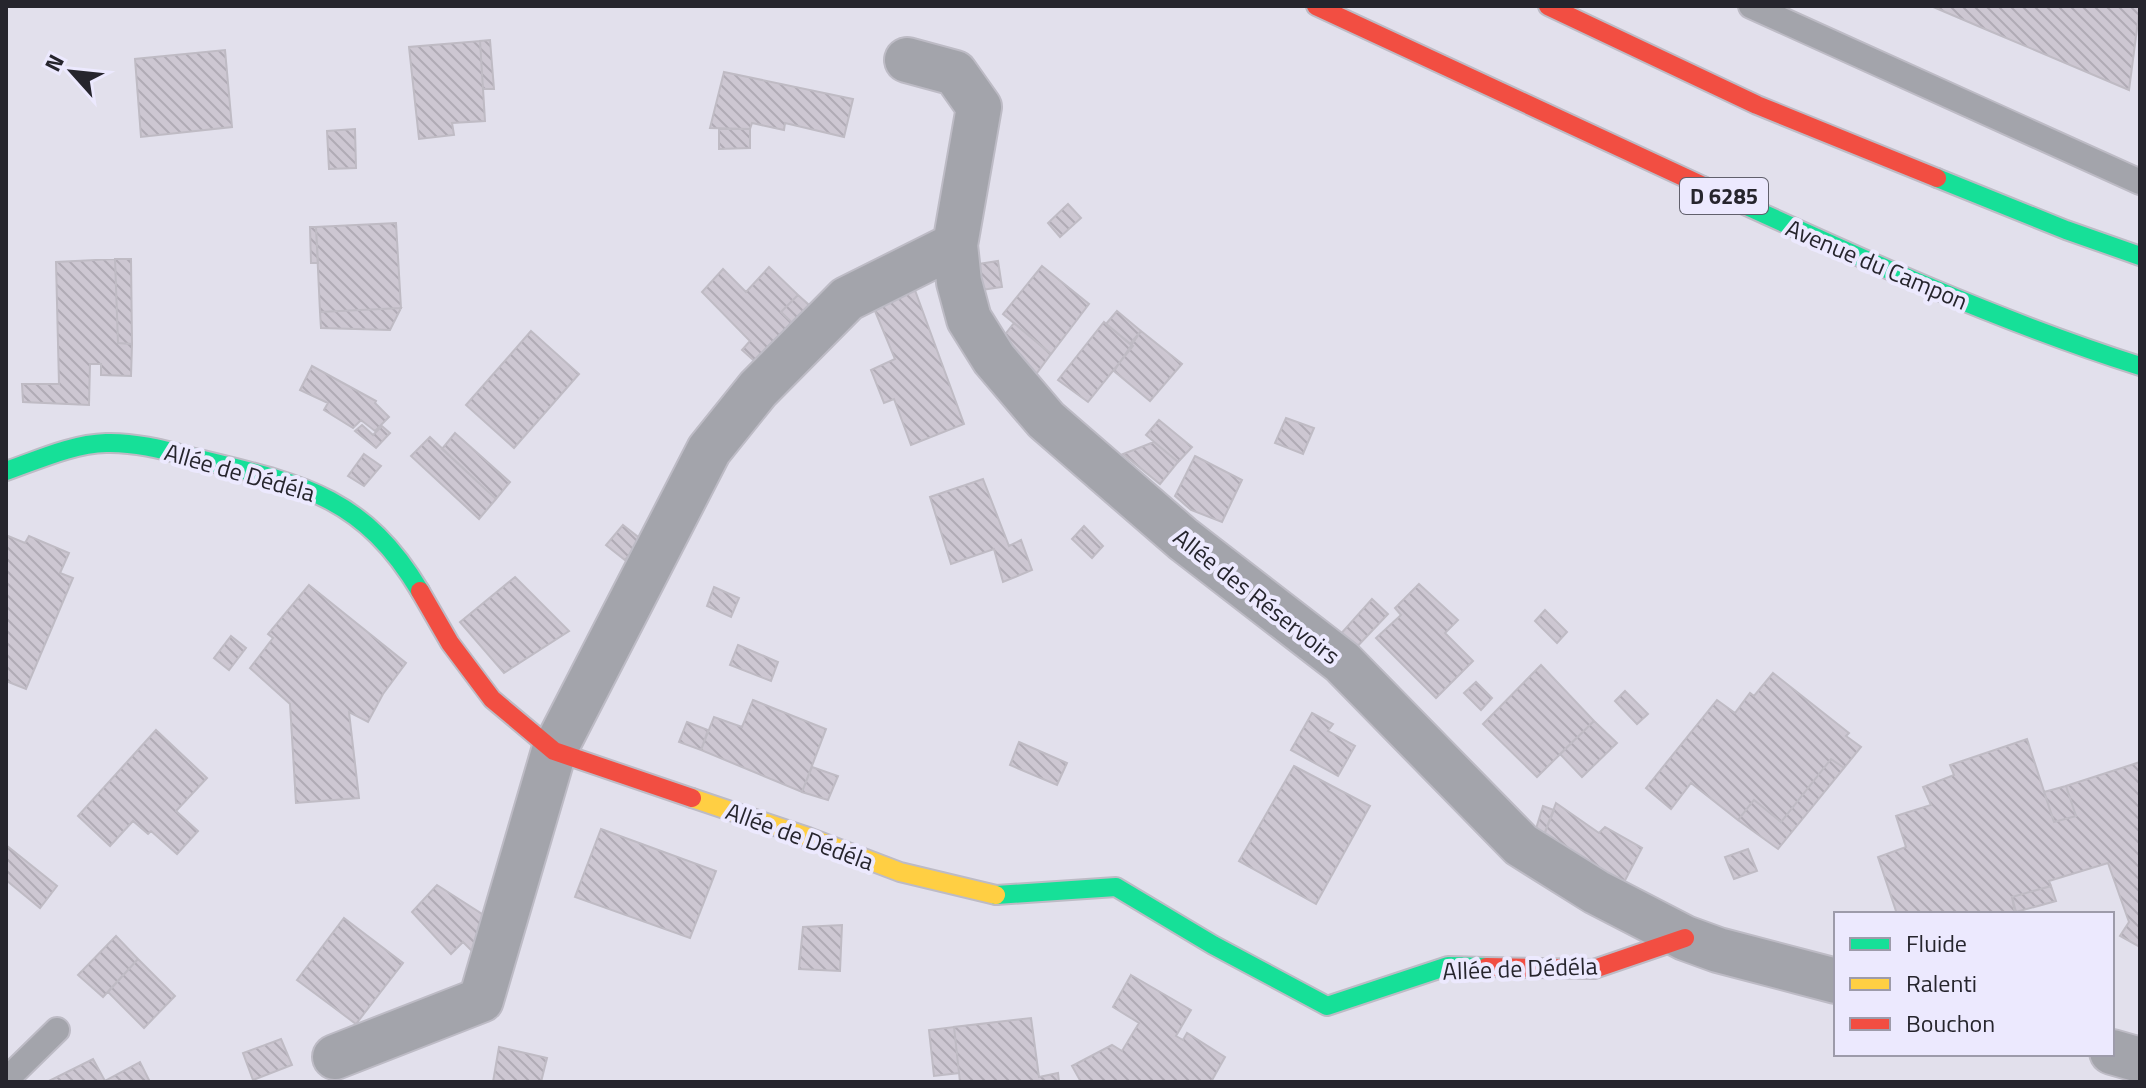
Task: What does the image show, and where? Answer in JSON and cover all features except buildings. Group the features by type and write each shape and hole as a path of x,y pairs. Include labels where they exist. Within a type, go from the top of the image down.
{"street":[{"name":"Avenue du Campon","path":"1316,6 1903,278 2090,350 2140,366"},
{"path":"1548,6 1757,105 2052,225 2140,256"},
{"name":"Allée des Réservoirs","path":"907,60 955,73 979,107 955,245 959,282 969,319 994,359 1046,420 1183,539 1342,662 1521,845 1596,892 1685,938 1718,950 1834,980"},
{"path":"335,1057 481,1000 554,751 709,450 758,389 847,299 955,245"},
{"name":"Allée de Dédéla","path":"6,471 76,448 103,443 133,443 312,489 344,506 374,530 402,561 450,643 492,699 554,751 808,837 900,872 1002,896 1116,887 1213,945 1327,1006 1448,966 1594,969 1685,938"},
{"path":"2114,1053 2140,1060"}],"lane":[{"path":"1751,6 2140,182"},
{"path":"6,1080 57,1030"}],"traffic: fast":[{"path":"1937,178 2140,256"},
{"path":"1703,186 1973,305 2140,366"},
{"path":"6,471 81,446 118,443 155,448 271,477 328,499 353,515 399,559 420,591"},
{"path":"996,895 1116,887 1213,945 1327,1006 1448,966 1486,967"}],"traffic: slow":[{"path":"692,798 900,872 996,895"}],"traffic: jam":[{"path":"1316,6 1703,186"},
{"path":"1548,6 1757,105 1937,178"},
{"path":"420,591 450,643 492,699 554,751 692,798"},
{"path":"1486,967 1594,969 1685,938"}]}
